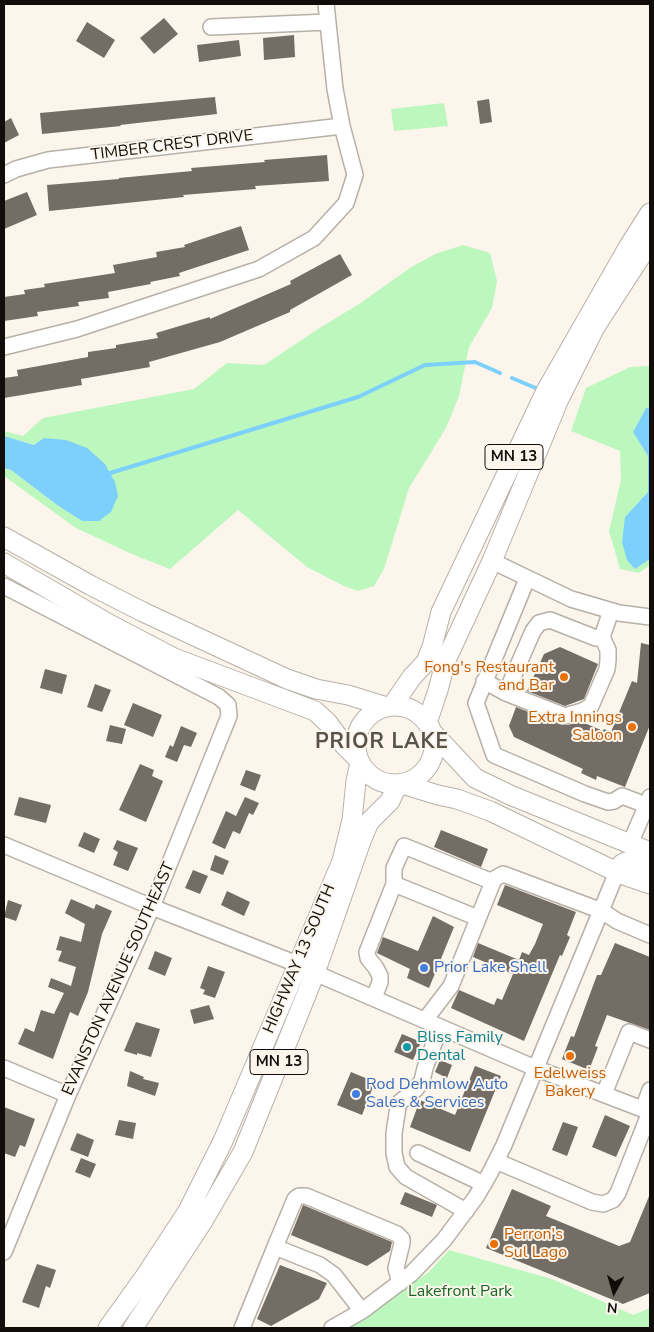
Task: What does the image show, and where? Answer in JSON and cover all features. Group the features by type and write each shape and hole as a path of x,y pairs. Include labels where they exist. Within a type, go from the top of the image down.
{"main road":[{"name":"MN 13","path":"390,706 426,662 442,612 546,390 628,246 650,212"},
{"name":"MN 13","path":"429,727 446,660 492,561 563,391 595,327 650,242"},
{"path":"4,537 143,612 287,679 316,689 413,710 423,717 429,727 434,738 434,750 431,762 424,772 414,779 400,784"},
{"path":"4,563 109,624 174,658 315,711 328,723 365,771 376,779 389,784 400,784 457,799 490,811 617,872 650,884"},
{"path":"359,761 356,746 358,732 364,720 375,712 390,706"},
{"path":"429,727 475,778 510,795 650,852"},
{"name":"HIGHWAY 13 SOUTH","path":"108,1328 146,1276 188,1211 223,1141 342,861 352,820 359,761"},
{"name":"HIGHWAY 13 SOUTH","path":"133,1328 203,1221 243,1152 315,973 369,822 390,801 400,784"},
{"path":"617,872 622,864 626,862 650,868"}],"street":[{"path":"4,347 77,329 259,269 314,238 346,203 355,175 342,126 335,88 326,4"},
{"path":"211,27 328,22"},
{"name":"TIMBER CREST DRIVE","path":"4,175 16,169 48,160 342,126"},
{"path":"492,561 571,599 611,611 650,617"},
{"path":"526,579 476,702 494,755 608,802 622,796 648,800 630,844"},
{"name":"EVANSTON AVENUE SOUTHEAST","path":"4,586 219,697 228,705 229,716 152,907 68,1095 4,1252"},
{"path":"484,681 506,693 565,716 582,711 591,706 606,669 608,650 602,637 611,611"},
{"path":"506,693 533,632 539,623 550,620 596,638 602,637"},
{"path":"4,844 152,907 297,964"},
{"path":"374,998 380,982 380,976 368,958 367,952 394,884 394,868 404,846 493,882"},
{"path":"332,1328 362,1311 400,1283 433,1252 466,1211 484,1184 496,1161 536,1068 617,872"},
{"path":"425,1020 451,986 494,879 503,874 602,911 617,921 650,935"},
{"path":"394,884 478,918"},
{"path":"315,973 536,1068 648,1111"},
{"path":"440,1027 422,1080 416,1089 402,1100 398,1107 394,1133 394,1153 397,1167 406,1177 466,1211"},
{"path":"604,1094 629,1032 650,1040"},
{"path":"4,1068 68,1095"},
{"path":"496,1161 592,1202 603,1204 613,1200 618,1193 648,1111 650,1090"},
{"path":"418,1154 484,1184"},
{"path":"242,1328 294,1199 299,1196 306,1196 397,1234 402,1243 396,1268 400,1283"},
{"path":"275,1247 320,1266 334,1275 362,1311"}],"green space":[{"path":"444,103 448,126 394,131 391,109"},
{"path":"463,245 490,253 497,281 492,308 469,347 459,396 446,428 409,488 384,569 374,586 358,591 307,567 238,510 170,569 134,555 76,528 4,476 4,468 11,470 57,505 82,521 34,445 4,436 4,431 23,436 43,418 194,389 227,363 264,365 359,304 410,268 435,254"},
{"path":"650,366 650,407 646,408 633,432 648,456 648,492 625,517 635,569 650,559 650,565 639,573 620,569 609,531 621,480 620,451 571,431 586,388 630,367"},
{"name":"Lakefront Park","path":"449,1250 552,1279 633,1315 650,1308 650,1328 349,1328 429,1272"}],"water":[{"path":"650,407 650,559 635,569 627,560 622,542 625,517 648,492 648,456 633,432 646,408"},
{"path":"4,436 34,445 44,438 66,440 87,448 105,464 115,482 118,496 111,512 99,521 82,521 57,505 11,470 4,468"}],"building":[{"path":"164,18 178,34 154,54 140,38"},
{"path":"87,22 115,40 104,58 76,41"},
{"path":"294,35 295,57 264,60 263,38"},
{"path":"239,40 241,56 199,62 197,45"},
{"path":"215,97 217,114 42,134 40,113"},
{"path":"489,99 492,122 480,124 477,101"},
{"path":"11,118 19,135 4,143 4,122"},
{"path":"327,155 329,181 255,186 256,189 183,195 184,197 49,211 47,185 192,171 191,168 265,162 264,160"},
{"path":"27,192 37,215 4,229 4,201"},
{"path":"241,226 249,250 179,273 180,276 150,282 151,284 108,292 109,298 78,302 79,306 37,312 38,316 4,321 4,297 25,294 24,290 45,287 44,284 115,273 113,265 157,257 156,252 185,247 184,245"},
{"path":"340,254 352,275 290,310 290,312 220,342 149,362 150,367 81,379 82,385 4,398 4,378 18,376 17,370 88,357 88,352 116,348 116,345 158,338 156,333 210,317 210,319 291,284 290,281"},
{"path":"641,643 650,645 650,725 625,787 597,776 596,780 581,773 583,769 514,737 509,726 516,707 562,725 580,721 603,731 604,729 611,732 632,681 637,683"},
{"name":"Fong's Restaurant and Bar","path":"560,647 598,664 584,699 565,706 527,691 544,654"},
{"path":"45,669 67,675 62,694 40,688"},
{"path":"95,684 111,690 102,712 87,707"},
{"path":"133,703 162,715 153,737 124,725"},
{"path":"110,725 126,729 122,744 106,741"},
{"path":"181,726 197,733 191,747 184,745 177,762 165,757 170,745 173,747"},
{"path":"140,764 154,770 152,776 163,781 146,822 119,810"},
{"path":"246,770 261,775 255,791 240,785"},
{"path":"19,797 51,805 46,823 14,815"},
{"path":"245,797 259,803 253,815 249,813 240,834 233,831 225,849 212,843 226,811 236,816"},
{"path":"441,830 488,849 481,867 434,847"},
{"path":"84,832 100,839 94,853 78,846"},
{"path":"117,840 138,848 128,871 113,865 118,852 113,849"},
{"path":"215,855 229,861 223,875 210,870"},
{"path":"193,870 208,876 200,894 185,888"},
{"path":"505,885 576,912 567,935 570,937 562,956 560,955 524,1041 451,1008 459,990 494,1005 497,998 502,1000 513,974 473,957 478,943 519,960 522,952 529,955 535,944 543,924 497,905"},
{"path":"227,891 250,902 244,916 221,905"},
{"path":"71,899 94,909 96,904 112,911 102,934 88,992 78,1016 70,1012 53,1059 18,1044 25,1028 34,1032 41,1010 54,1014 64,993 48,987 51,978 71,986 76,967 58,961 62,951 56,950 60,936 81,942 85,924 65,913"},
{"path":"8,900 22,905 16,921 4,917"},
{"path":"433,916 454,927 429,988 407,978 410,969 377,953 383,937 418,951"},
{"path":"615,943 650,957 650,1030 607,1015 595,1046 598,1047 589,1070 562,1059 571,1036 574,1037 597,975 601,975"},
{"path":"155,951 172,958 165,976 148,969"},
{"path":"208,966 225,972 215,998 203,994 205,990 200,988"},
{"path":"209,1005 214,1019 194,1024 190,1010"},
{"path":"136,1022 160,1029 151,1057 124,1051"},
{"name":"Bliss Family Dental","path":"402,1034 421,1042 413,1060 394,1052"},
{"path":"440,1060 452,1065 447,1078 435,1072"},
{"path":"475,1066 501,1076 470,1152 410,1127 420,1100 455,1115"},
{"path":"130,1071 144,1077 143,1079 159,1083 155,1096 127,1086"},
{"name":"Rod Dehmlow Auto Sales & Services","path":"351,1072 375,1082 362,1115 337,1105"},
{"path":"4,1107 35,1119 25,1147 20,1145 15,1157 4,1153"},
{"path":"605,1115 630,1126 616,1157 592,1147"},
{"path":"119,1120 136,1123 133,1139 115,1135"},
{"path":"563,1122 578,1127 567,1156 552,1150"},
{"path":"77,1133 94,1140 88,1157 70,1150"},
{"path":"81,1158 96,1164 90,1178 75,1172"},
{"path":"512,1189 551,1206 546,1216 619,1246 630,1242 650,1194 650,1293 623,1304 486,1248"},
{"path":"405,1192 437,1205 432,1217 400,1204"},
{"path":"303,1205 392,1242 390,1251 367,1266 291,1235"},
{"path":"37,1264 56,1270 50,1288 46,1286 39,1308 22,1302"},
{"path":"280,1265 327,1283 319,1299 271,1326 257,1319"}],"waterway":[{"path":"107,474 358,397 425,365 475,362 500,373"},
{"path":"512,378 538,389"}],"place":[{"name":"Fong's Restaurant and Bar","path":"564,677"},
{"name":"Extra Innings Saloon","path":"632,727"},
{"name":"Prior Lake Shell","path":"424,968"},
{"name":"Bliss Family Dental","path":"407,1047"},
{"name":"Edelweiss Bakery","path":"570,1056"},
{"name":"Rod Dehmlow Auto Sales & Services","path":"356,1094"},
{"name":"Perron's Sul Lago","path":"494,1244"}],"district":[{"name":"PRIOR LAKE","path":"382,743"}]}
